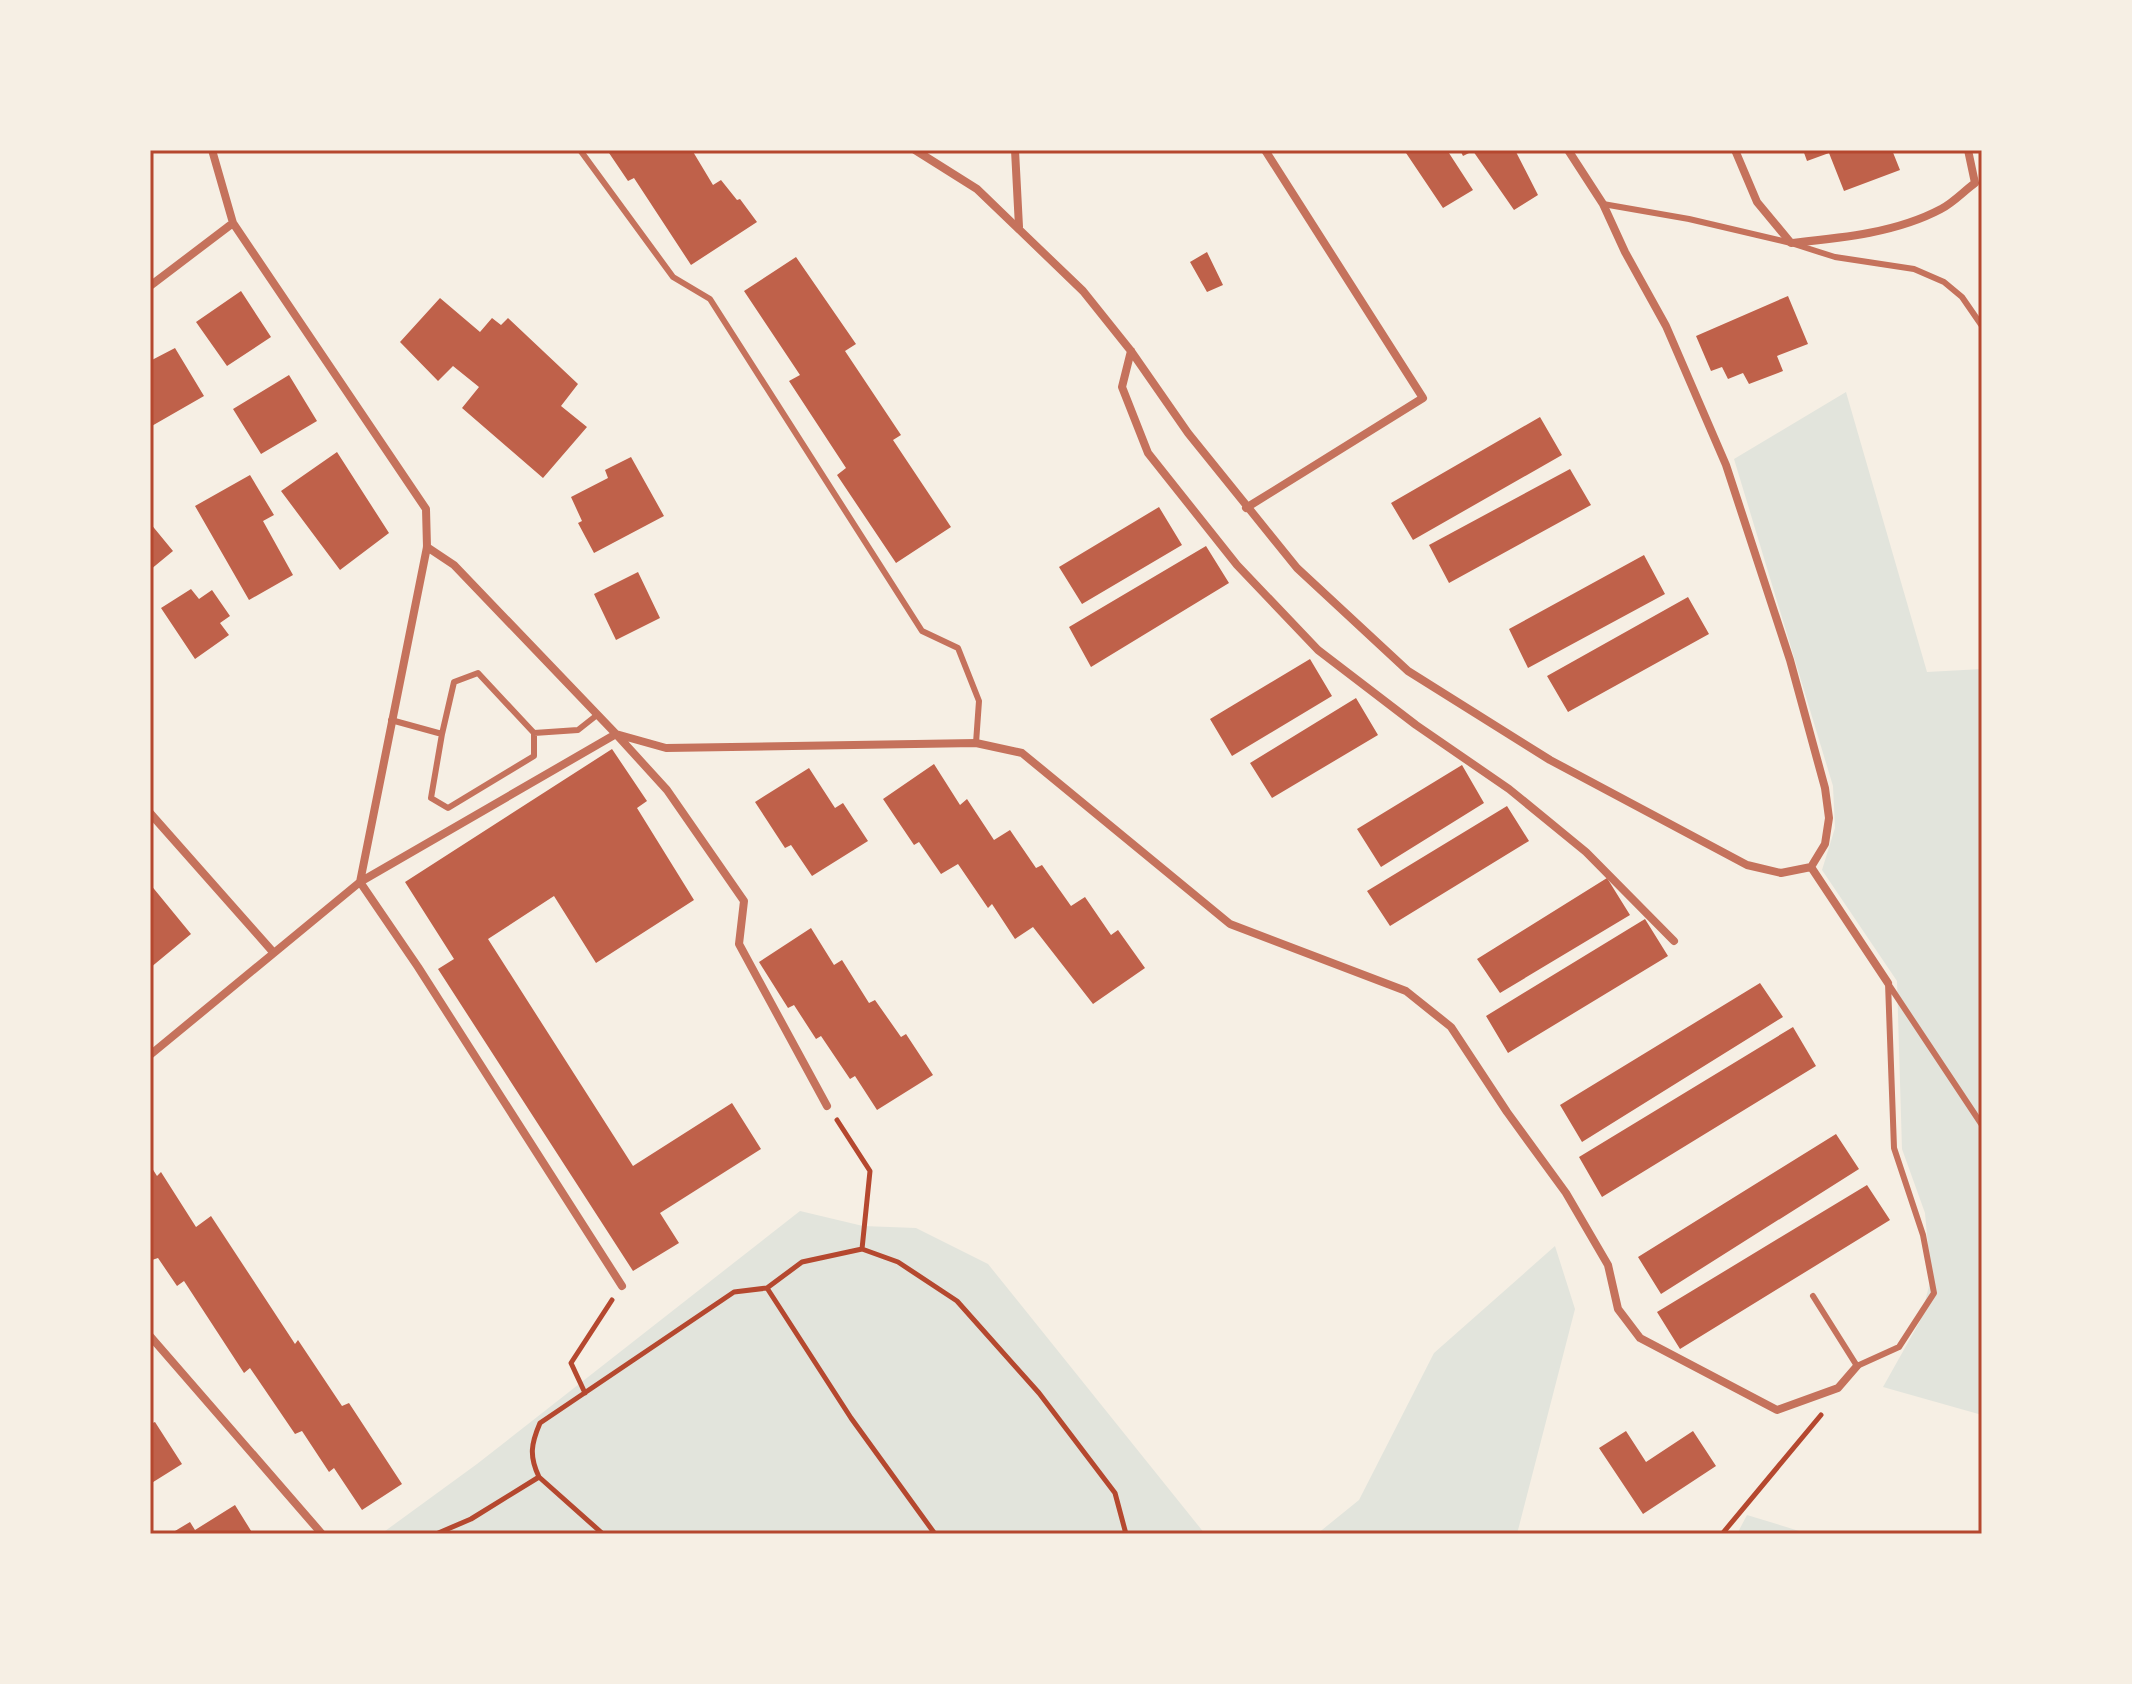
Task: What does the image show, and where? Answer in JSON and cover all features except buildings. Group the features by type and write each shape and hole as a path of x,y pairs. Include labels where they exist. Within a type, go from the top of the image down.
{"street":[{"path":"212,150 233,223 426,509 427,547 360,882 418,967 622,1286"},
{"path":"915,150 977,189 1083,291 1131,351 1188,433 1297,568 1408,671 1550,760 1747,865 1781,873 1811,867 1825,844 1829,818 1825,788 1790,660 1726,465 1666,326 1625,252 1603,204 1568,150"},
{"path":"1015,150 1019,227"},
{"path":"1246,508 1423,398 1265,150"},
{"path":"1735,150 1757,202 1791,243 1911,223 1944,208 1978,184 1968,150"},
{"path":"150,286 233,223"},
{"path":"1131,351 1122,387 1148,453 1237,565 1318,650 1416,725 1509,789 1586,852 1674,941"},
{"path":"427,547 454,565 667,790 744,901 739,944 827,1106"},
{"path":"150,1055 360,882 616,734 666,748 976,743 1022,753 1230,924 1406,991 1451,1027 1566,1193 1608,1265 1618,1309 1640,1338 1777,1410 1838,1388 1857,1366"},
{"path":"150,813 273,952"},
{"path":"1811,867 1888,983"},
{"path":"150,1336 322,1534"}],"lane":[{"path":"580,150 673,277 710,299 922,631 958,648 979,701 976,743"},
{"path":"1603,204 1689,219 1791,243 1835,257 1914,269 1944,282 1962,297 1982,326"},
{"path":"478,673 534,733 534,756 448,808 431,798 442,734 454,682 478,673"},
{"path":"534,733 578,730 597,715"},
{"path":"391,720 442,734"},
{"path":"1888,983 1982,1125"},
{"path":"1813,1296 1857,1366 1899,1347 1934,1293 1923,1235 1894,1148 1888,983"}],"path":[{"path":"827,1106 870,1171 862,1249"},
{"path":"603,1534 539,1477 532,1461 531,1443 540,1423 734,1292 767,1288 802,1262 862,1249 898,1262 957,1301 1039,1393 1084,1450 1115,1493 1126,1534"},
{"path":"585,1393 571,1363 622,1286"},
{"path":"767,1288 851,1418 935,1534"},
{"path":"1722,1534 1826,1409 1838,1388"},
{"path":"436,1534 471,1519 539,1477"}],"shaded area":[{"path":"1846,392 1927,672 1982,669 1982,1415 1883,1387 1920,1321 1931,1278 1925,1213 1902,1149 1897,981 1822,870 1835,828 1833,786 1734,459"},
{"path":"800,1211 863,1226 916,1228 988,1264 1205,1534 381,1534 477,1464"},
{"path":"1555,1246 1575,1309 1517,1534 1317,1534 1359,1500 1434,1353"},
{"path":"1747,1515 1809,1534 1737,1534"}]}
